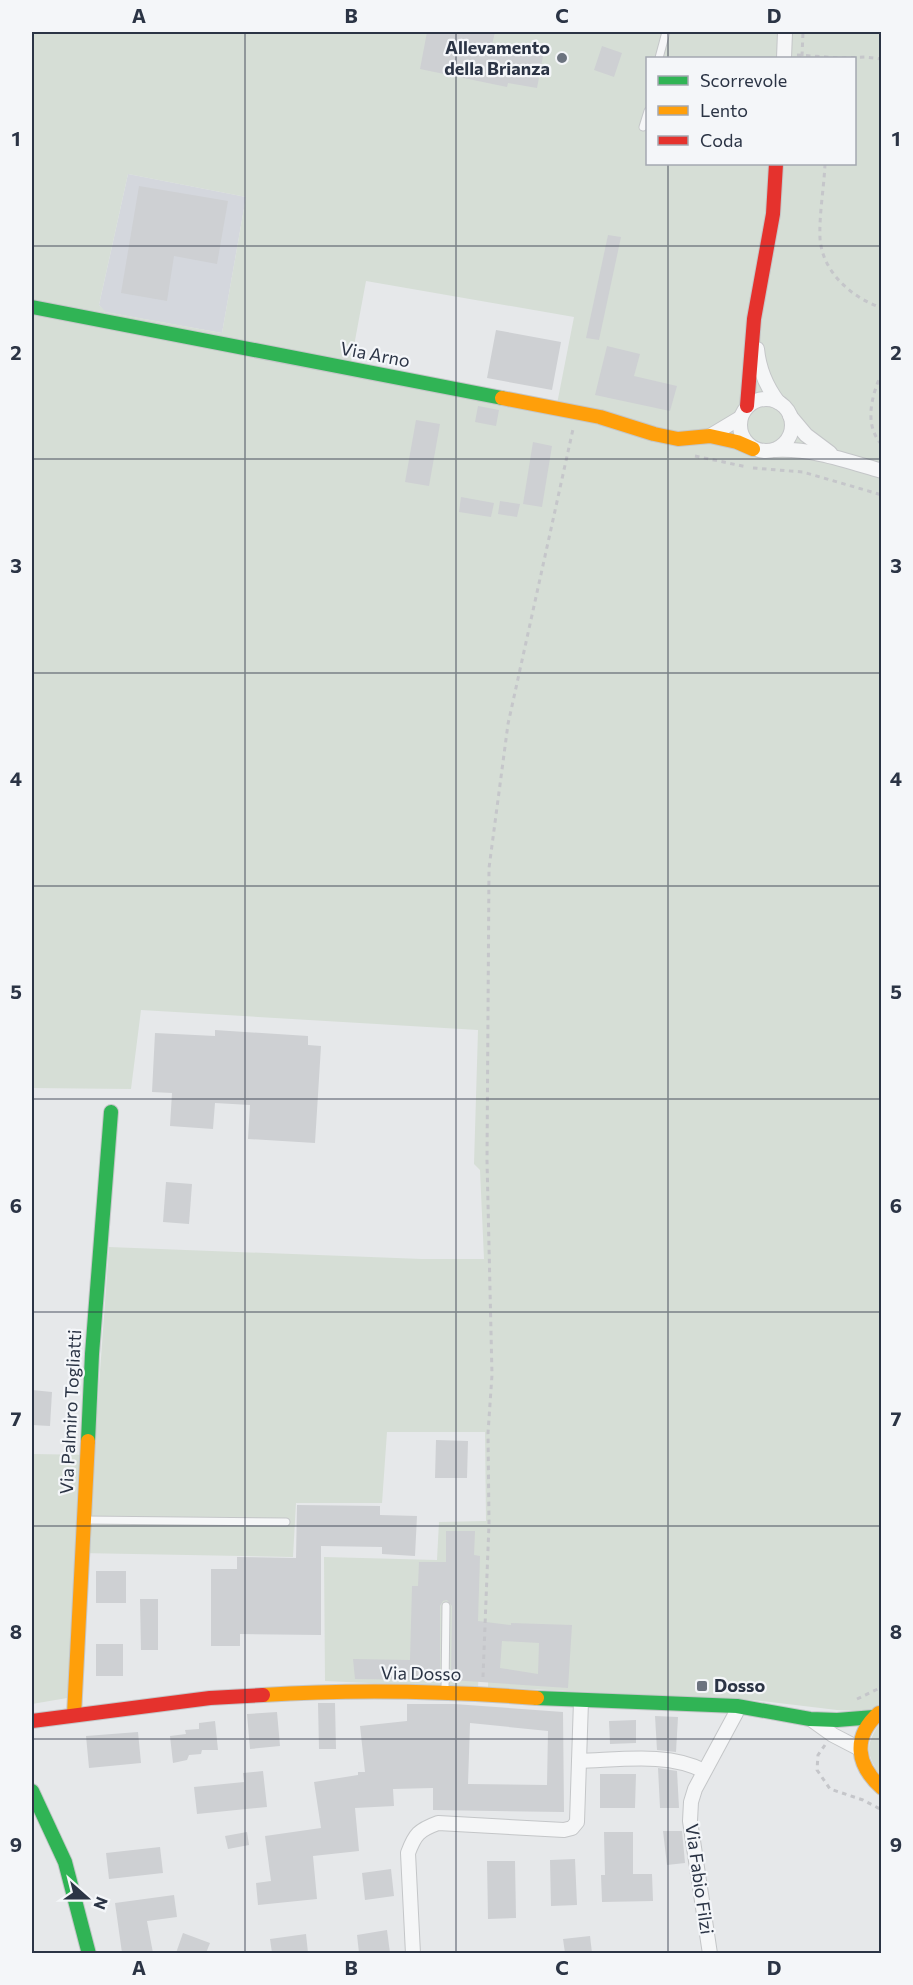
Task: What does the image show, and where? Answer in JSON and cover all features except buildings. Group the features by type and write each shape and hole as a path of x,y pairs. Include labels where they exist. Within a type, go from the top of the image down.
{"street":[{"path":"784,57 785,32"},
{"path":"776,165 771,231 754,319 744,412 739,427 741,435 753,449 766,452 801,450 882,471"},
{"name":"Via Arno","path":"32,307 600,417 678,439 710,436 738,442 753,449"},
{"path":"754,319 761,375 769,390 806,435 824,449 845,460"},
{"path":"744,412 762,399 778,402"},
{"name":"Via Arno","path":"710,436 744,412"},
{"path":"774,451 789,437 792,422 790,416"},
{"name":"Via Palmiro Togliatti","path":"74,1715 92,1354 111,1112"},
{"name":"Via Dosso","path":"32,1721 210,1698 325,1691 445,1692 581,1701 737,1706 810,1719 837,1720 878,1714"},
{"path":"413,1953 408,1853 413,1840 422,1829 438,1823 564,1830 572,1828 577,1822 581,1701"},
{"name":"Via Fabio Filzi","path":"710,1953 690,1821 691,1802 694,1788 736,1713 737,1706"},
{"path":"878,1714 866,1726 861,1737 860,1749 865,1771 872,1781 882,1788"},
{"name":"Via Dosso","path":"810,1719 833,1735 860,1749"},
{"path":"579,1761 667,1760 682,1762 704,1771"},
{"path":"32,1791 65,1862 89,1953"}],"lane":[{"path":"659,57 666,32"},
{"path":"643,127 646,117"},
{"path":"83,1520 286,1522"},
{"path":"445,1692 446,1606"}],"path":[{"path":"802,56 803,32"},
{"path":"802,56 842,57"},
{"path":"856,57 882,58"},
{"path":"825,165 820,239 824,256 834,275 852,293 882,308"},
{"path":"882,372 872,400 871,423 875,437 882,445"},
{"path":"482,1694 489,1524 488,1433 492,1375 487,1160 489,868 508,724 573,431"},
{"path":"712,459 752,468 803,472 882,495"}],"shaded area":[{"path":"32,32 881,32 881,1712 837,1710 753,1700 488,1687 490,1624 481,1623 478,1688 325,1681 324,1557 437,1560 439,1522 486,1521 485,1432 387,1432 382,1503 296,1503 293,1557 79,1553 73,1697 32,1704 32,1454 94,1455 109,1247 422,1259 484,1259 480,1170 474,1164 478,1030 141,1010 131,1089 32,1088","holes":["128,174 246,197 222,333 106,312 99,305","366,281 574,317 557,404 351,362"]},
{"path":"128,174 246,197 222,333 105,312 99,305"},
{"path":"881,1721 881,1777 872,1761 869,1749 872,1737"}],"traffic: fast":[{"path":"32,307 502,398"},
{"path":"88,1441 92,1354 111,1112"},
{"path":"537,1698 737,1706 810,1719 837,1720 874,1717"},
{"path":"32,1791 65,1862 89,1954"}],"traffic: slow":[{"path":"502,398 600,417 678,439 710,436 737,442 753,449"},
{"path":"74,1715 88,1441"},
{"path":"263,1695 400,1692 537,1698"},
{"path":"879,1713 864,1732 861,1751 867,1770 882,1788"}],"traffic: jam":[{"path":"747,406 754,319 773,214 776,165"},
{"path":"32,1721 210,1698 263,1695"}],"place":[{"name":"Allevamento della Brianza","path":"562,58"},
{"name":"Dosso","path":"702,1686"}]}
